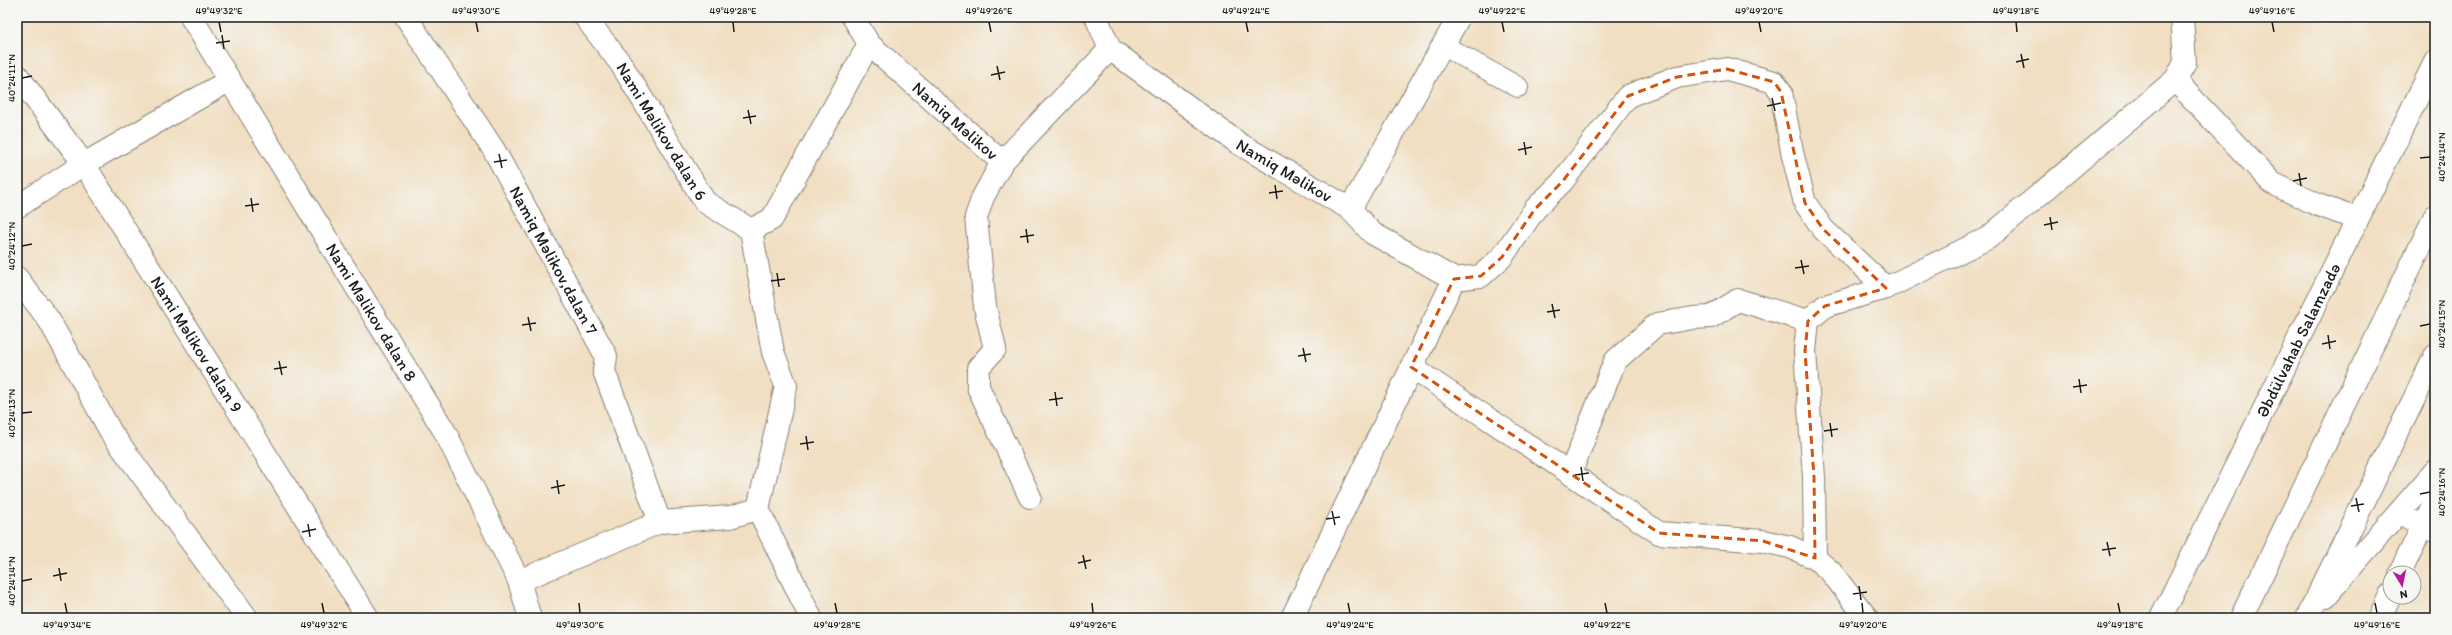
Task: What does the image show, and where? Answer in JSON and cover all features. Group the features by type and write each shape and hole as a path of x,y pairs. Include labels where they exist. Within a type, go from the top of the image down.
{"street":[{"name":"Nami Məlikov dalan 8","path":"191,17 445,432 519,581 527,617"},
{"name":"Namiq Məlikov,dalan 7","path":"406,17 494,150 606,356 604,371 660,522"},
{"name":"Nami Məlikov dalan 6","path":"585,17 621,64 704,202 751,230"},
{"name":"Namiq Məlikov","path":"853,17 869,44 1002,162 1110,49 1238,143 1350,209 1372,233 1454,279"},
{"path":"1096,17 1110,49"},
{"path":"1350,209 1444,46 1459,17"},
{"path":"1815,558 1814,477 1805,351 1808,321 1825,306 1886,288 1988,238 2175,80 2185,63 2182,17"},
{"path":"811,618 758,509 786,386 773,352 751,230 772,220 869,44"},
{"name":"Əbdülvahab Salamzadə","path":"2161,618 2435,62"},
{"path":"1292,618 1454,279 1481,276 1502,257 1535,209 1562,182 1628,96 1677,77 1727,68 1774,82 1781,92 1792,156 1805,203 1823,229 1886,288"},
{"name":"Nami Məlikov dalan 9","path":"17,76 84,164 368,618"},
{"path":"17,207 84,164 230,80"},
{"path":"2175,80 2272,183 2318,205 2357,219"},
{"path":"1002,162 983,197 976,217 985,307 995,349 978,368 978,387 1030,497"},
{"path":"2241,618 2435,216"},
{"path":"17,278 49,320 112,434 247,618"},
{"path":"1570,474 1615,361 1657,324 1693,318 1711,317 1738,300 1808,321"},
{"path":"2307,618 2435,356"},
{"path":"1411,367 1659,533 1763,541 1790,548 1815,558 1831,572 1867,618"},
{"path":"2307,618 2435,471"},
{"path":"2405,565 2429,528 2435,501"},
{"path":"519,581 660,522 730,517 758,509"},
{"path":"2380,618 2386,605"}],"lane":[{"path":"1444,46 1518,87"},
{"path":"2398,513 2429,528"}],"highlighted area":[{"path":"1727,69 1774,82 1781,92 1805,203 1823,229 1886,288 1825,306 1808,321 1805,351 1814,477 1815,558 1763,541 1659,533 1411,367 1454,279 1481,276 1502,257 1535,209 1562,182 1628,96 1677,77"}]}
